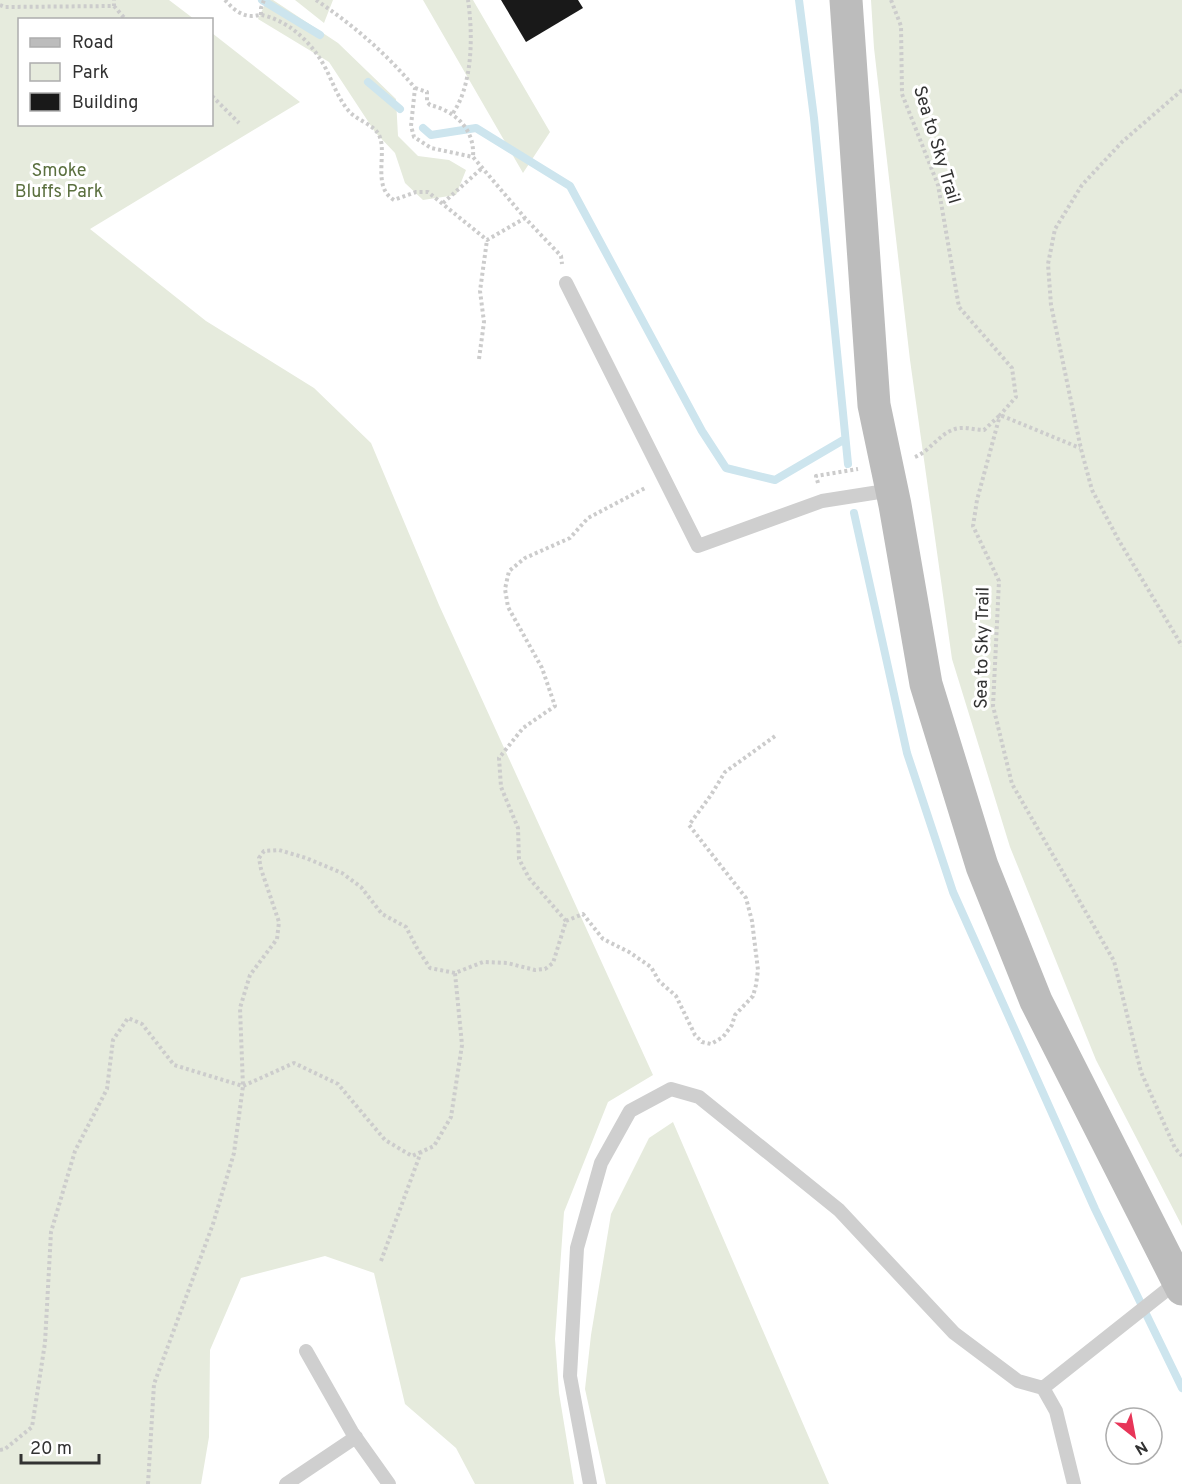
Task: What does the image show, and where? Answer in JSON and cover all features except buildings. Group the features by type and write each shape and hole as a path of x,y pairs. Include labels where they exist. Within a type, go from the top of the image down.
{"street":[{"path":"846,0 874,405 892,490 926,684 982,866 1036,1001 1180,1285"}],"lane":[{"path":"566,283 698,546 822,501 892,490"},
{"path":"590,1484 570,1376 577,1248 601,1163 630,1111 672,1089 699,1097 839,1210 954,1333 1018,1381 1043,1388 1056,1411 1074,1484"},
{"path":"1043,1388 1180,1285"},
{"path":"306,1351 356,1437 389,1484"},
{"path":"286,1484 356,1437"}],"path":[{"path":"114,0 114,6 124,18"},
{"path":"225,0 233,9 250,16 261,15 288,25 306,39 326,69 347,109 352,115 376,130 382,144 380,158 382,178 388,197 394,200 416,192 428,192 487,240"},
{"path":"261,15 264,0"},
{"path":"316,0 345,19 397,66 415,88 427,92 430,105 455,115 471,137 474,148 473,157"},
{"path":"455,115 464,90 471,49 468,0"},
{"name":"Sea to Sky Trail","path":"891,0 901,26 902,94 938,185 959,307 1012,368 1016,397 1000,415 976,500 973,526 999,581 993,706 1012,784 1114,961 1141,1072 1175,1148 1182,1156"},
{"path":"0,5 4,7 114,6"},
{"path":"415,88 411,126 414,136 420,143 431,148 473,157 561,256 566,283"},
{"path":"1182,90 1122,142 1082,185 1054,229 1048,264 1051,305 1081,449 1092,490 1118,539 1182,646"},
{"path":"213,97 239,123"},
{"path":"443,203 482,168"},
{"path":"487,240 525,218"},
{"path":"479,359 484,322 480,291 487,240"},
{"path":"909,459 925,452 949,432 957,429 984,430 1000,415 1081,449"},
{"path":"566,921 529,878 519,859 518,828 501,787 500,758 523,728 555,706 542,668 508,607 505,589 509,571 525,558 570,538 588,518 663,478"},
{"path":"566,921 583,914 603,939 629,952 651,967 659,981 676,996 695,1035 702,1042 711,1044 723,1037 732,1025 735,1015 753,996 756,985 758,970 752,921 746,898 689,825 725,772 775,736"},
{"path":"148,1484 154,1384 213,1224 234,1153 243,1086 240,1008 250,975 277,939 279,922 259,858 264,851 279,850 306,858 342,873 362,887 382,914 406,927 430,968 455,973 483,962 507,963 535,970 545,969 554,963 566,921"},
{"path":"0,1450 13,1444 32,1426 45,1343 51,1232 75,1150 107,1089 113,1040 128,1018 142,1024 174,1065 243,1086 294,1063 338,1084 385,1140 411,1156 434,1146 451,1117 462,1045 455,973"},
{"path":"381,1261 421,1152"}],"green space":[{"name":"Smoke Bluffs Park","path":"0,0 169,0 193,18 18,18 18,126 213,126 213,34 300,102 90,229 206,321 314,388 371,443 439,605 653,1075 608,1102 564,1212 555,1339 559,1393 574,1484 475,1484 456,1448 405,1404 374,1273 325,1256 241,1278 210,1350 209,1437 201,1484 0,1484"},
{"path":"267,0 273,0 338,43 396,99 398,136 418,156 449,160 466,170 456,195 423,200 405,183 395,153 375,132 329,62 258,19"},
{"path":"295,0 333,0 324,23"},
{"path":"423,0 473,0 550,132 523,173"},
{"path":"871,0 1182,0 1182,1226 1096,1060 1010,847 952,659 910,360 874,48"},
{"path":"673,1122 829,1484 606,1484 585,1389 591,1335 611,1214 649,1138"}],"waterway":[{"path":"262,0 320,35"},
{"path":"799,0 814,118 848,464"},
{"path":"368,82 400,109"},
{"path":"423,128 431,135 476,128 570,186 702,431 726,468 775,480 845,439"},
{"path":"854,513 907,753 953,892 1095,1209 1182,1388"}]}
